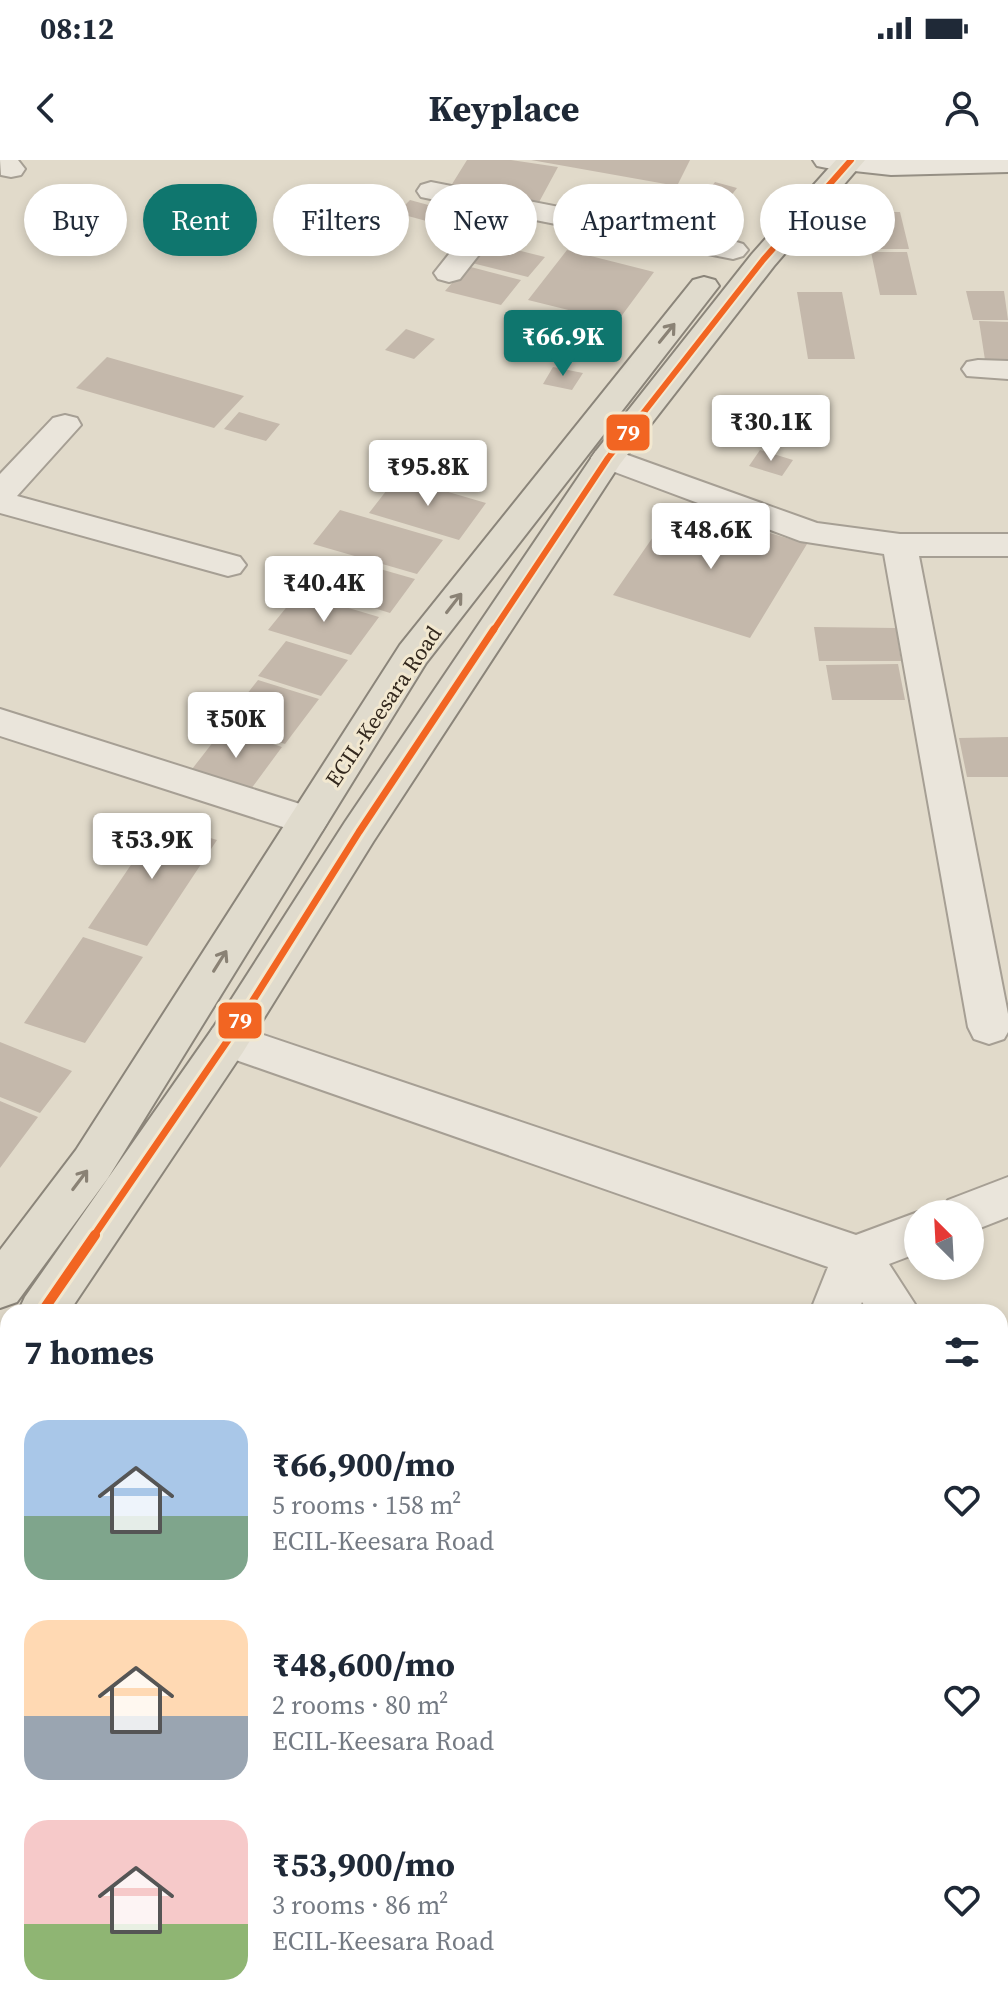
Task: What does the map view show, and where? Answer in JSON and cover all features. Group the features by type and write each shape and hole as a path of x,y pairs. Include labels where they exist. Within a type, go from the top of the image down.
{"main road":[{"name":"ECIL-Keesara Road","path":"744,240 835,161"},
{"path":"48,1304 228,1040 359,832 608,458 763,260 835,161"},
{"name":"ECIL-Keesara Road","path":"0,1287 92,1164 413,654 728,256"},
{"path":"40,1234 84,1251"}],"street":[{"path":"835,161 891,167 1008,164"},
{"path":"449,273 462,256"},
{"path":"0,494 65,425"},
{"path":"608,458 812,533 900,545 1008,545"},
{"path":"0,502 228,565"},
{"path":"900,545 989,1027"},
{"path":"0,722 308,821"},
{"path":"228,1040 856,1256 890,1304"},
{"path":"984,1206 1008,1197"},
{"path":"837,1304 856,1256 904,1237"}],"building":[{"path":"467,160 511,160 558,167 538,204 537,184 452,184"},
{"path":"531,160 690,160 678,184"},
{"path":"409,201 425,204 425,221 409,216"},
{"path":"895,212 900,212 909,249 895,249"},
{"path":"895,252 907,252 917,295 880,295 872,256 895,256"},
{"path":"478,256 545,257 528,277 472,263"},
{"path":"562,256 591,256 654,272 617,322 528,300"},
{"path":"467,266 521,280 501,305 445,291"},
{"path":"966,291 1004,291 1008,320 973,320"},
{"path":"797,292 842,292 855,359 808,359"},
{"path":"979,321 1008,322 1008,361 985,360"},
{"path":"406,329 435,339 414,359 385,350"},
{"path":"107,357 244,396 214,428 76,388"},
{"path":"553,367 583,373 572,390 543,384"},
{"path":"239,412 280,424 266,441 224,429"},
{"path":"760,450 793,460 782,476 749,466"},
{"path":"397,477 486,503 459,540 369,513"},
{"path":"675,505 807,544 750,638 613,595"},
{"path":"340,510 443,540 417,574 313,544"},
{"path":"345,559 415,579 390,613 319,591"},
{"path":"298,593 379,617 351,655 268,630"},
{"path":"814,627 896,628 901,661 819,661"},
{"path":"286,641 348,660 321,696 258,676"},
{"path":"898,664 905,700 832,700 826,665"},
{"path":"258,680 319,699 285,744 224,723"},
{"path":"224,728 282,747 248,793 189,773"},
{"path":"1008,737 1008,777 967,777 959,738"},
{"path":"144,818 217,840 147,946 88,928 137,856 121,851"},
{"path":"83,937 143,957 85,1043 24,1023"},
{"path":"0,1042 72,1071 40,1113 0,1097"},
{"path":"0,1101 38,1117 0,1168"}],"transit line":[{"name":"79","path":"47,1304 228,1040 359,832 608,458 763,260 851,160"}]}
